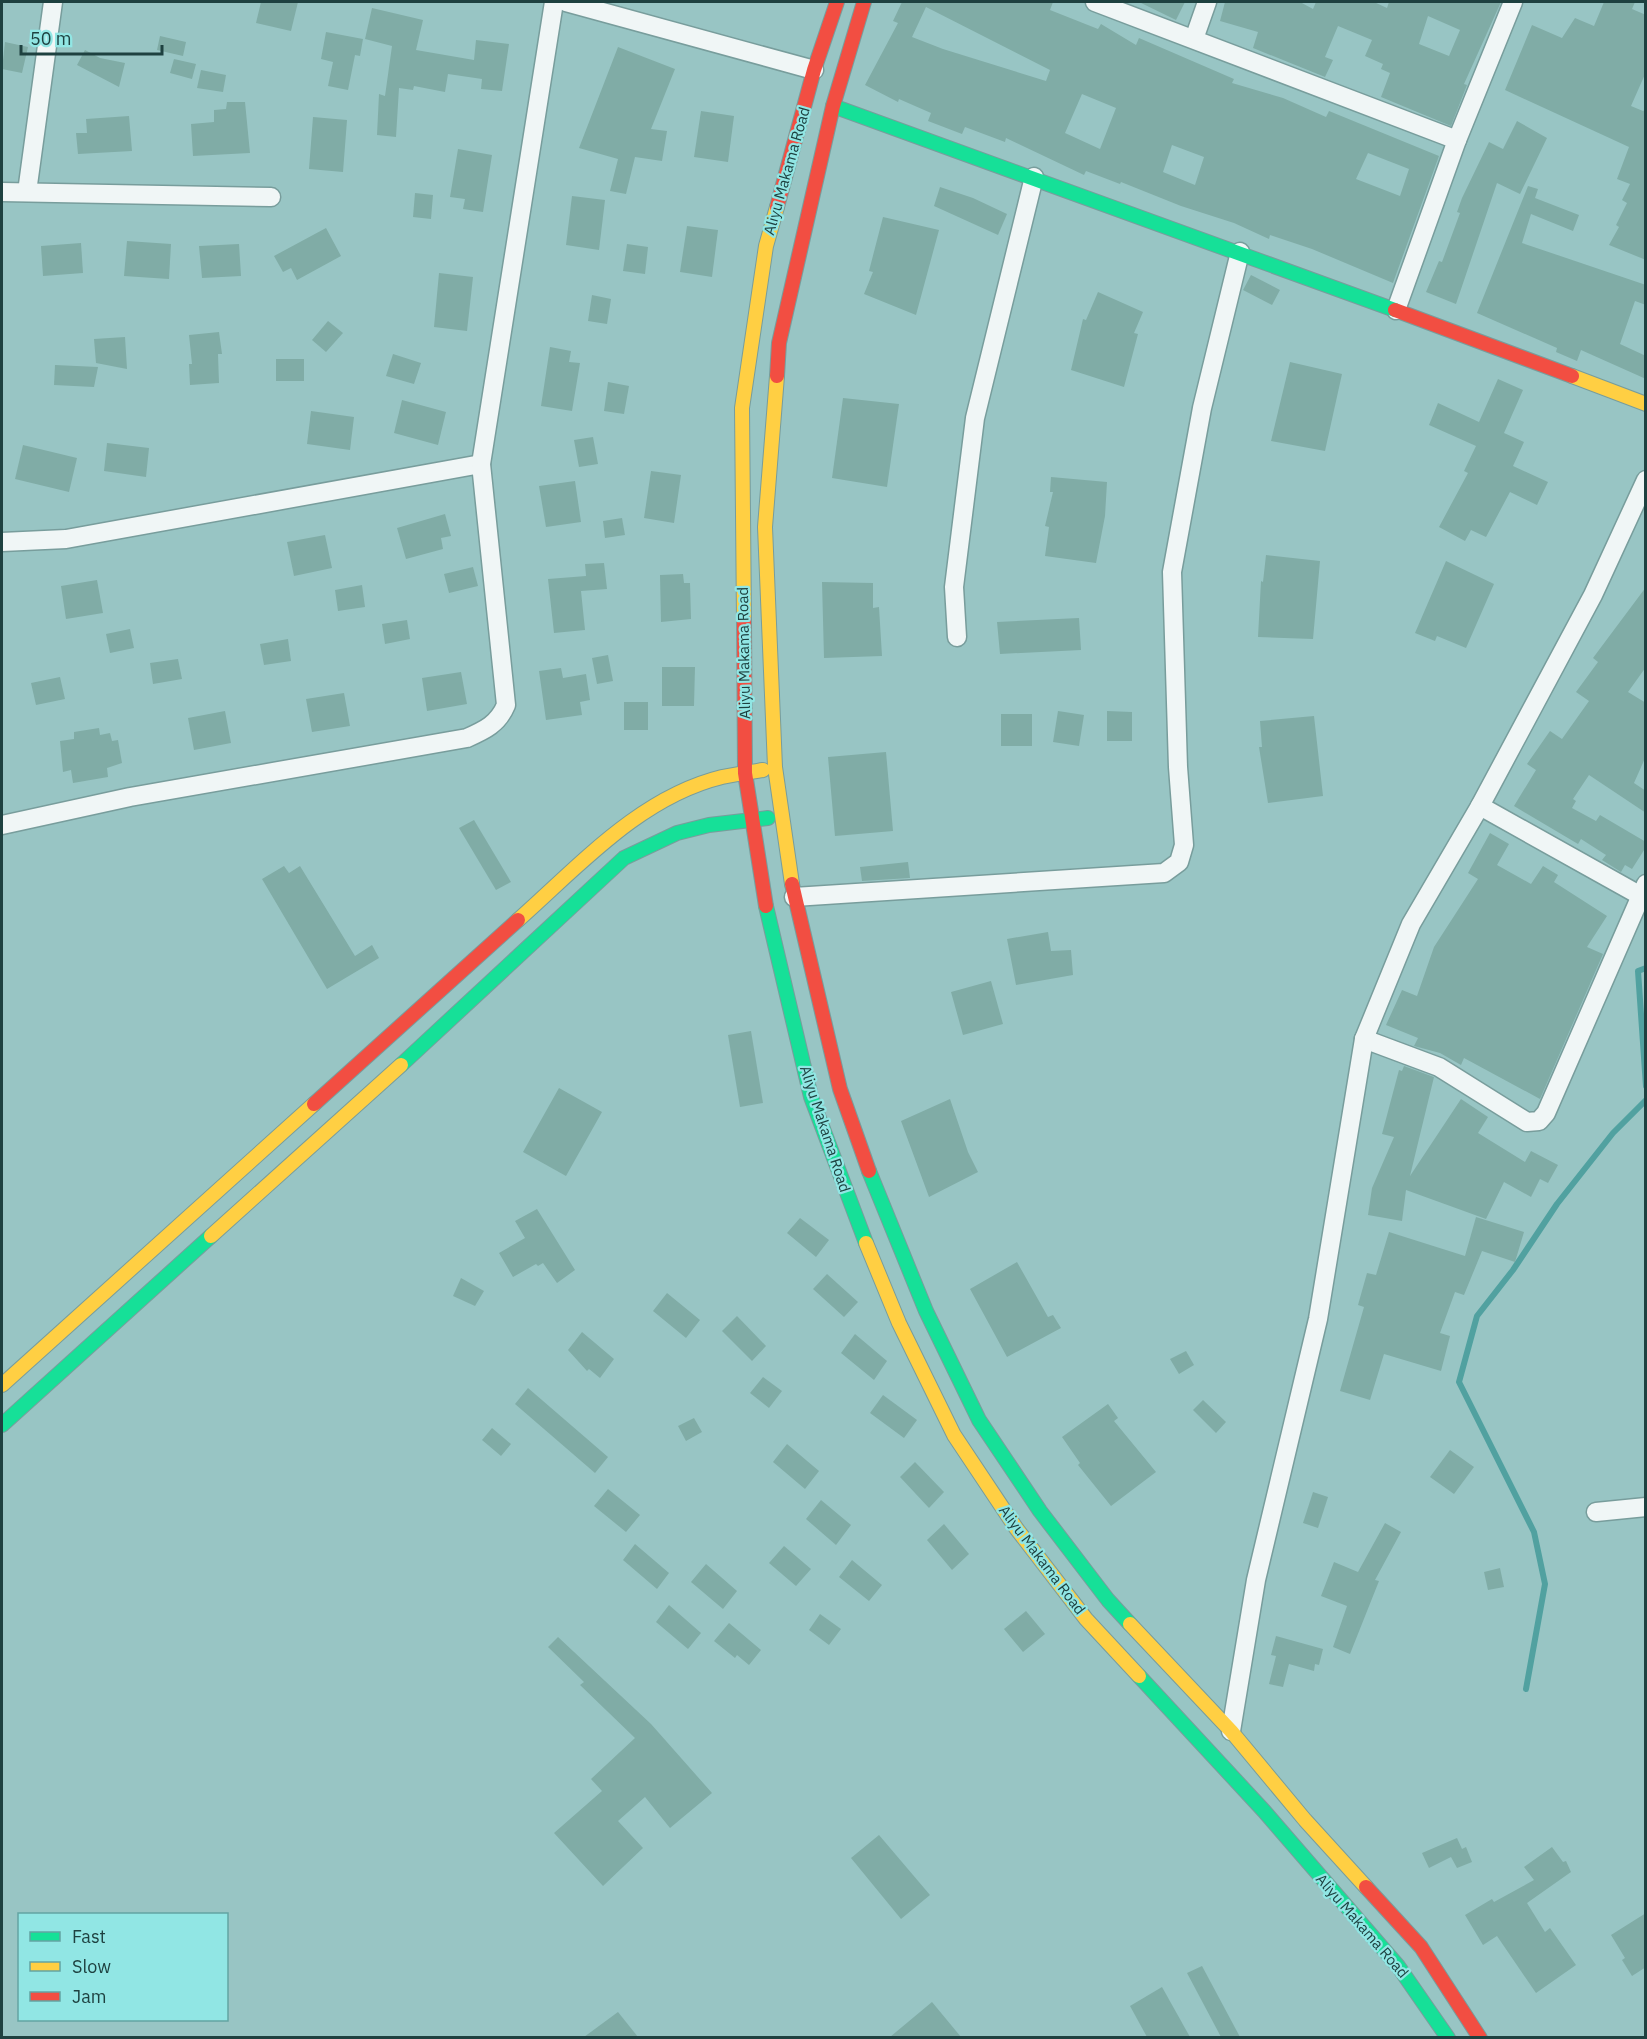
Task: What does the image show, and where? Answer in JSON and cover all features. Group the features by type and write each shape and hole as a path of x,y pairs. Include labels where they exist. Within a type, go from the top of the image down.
{"street":[{"path":"27,192 53,2"},
{"path":"2,825 130,797 456,740 487,730 501,717 506,705 481,464 554,2"},
{"path":"566,2 813,70"},
{"name":"Aliyu Makama Road","path":"837,2 813,70 766,246 742,408 745,773 765,903 811,1097 850,1203 899,1323 954,1435 1016,1528 1086,1619 1264,1811 1284,1837 1398,1966 1448,2037"},
{"name":"Aliyu Makama Road","path":"864,2 833,106 779,343 765,527 775,768 781,816 794,897 840,1089 877,1192 926,1311 979,1420 1040,1511 1108,1600 1231,1731 1305,1820 1421,1947 1480,2037"},
{"path":"1095,2 1457,140"},
{"path":"1194,39 1207,2"},
{"path":"1396,310 1457,140 1513,2"},
{"path":"833,106 1240,252 1646,404"},
{"path":"957,637 954,587 975,418 1034,177"},
{"path":"2,192 271,197"},
{"path":"794,897 1164,873 1179,862 1184,845 1178,767 1172,572 1202,408 1240,252"},
{"path":"2,542 66,539 481,464"},
{"path":"1231,1731 1256,1580 1318,1319 1364,1039 1411,924 1480,806 1593,594 1646,480"},
{"path":"2,1385 619,830 671,797 722,777 775,768"},
{"path":"1364,1039 1439,1067 1527,1122 1539,1121 1546,1113 1643,890 1480,806"},
{"path":"2,1425 448,1021 624,858 677,833 709,825 781,816"},
{"path":"1596,1512 1646,1507"}],"building":[{"path":"261,2 298,2 291,31 256,23"},
{"path":"902,2 1053,2 1050,10 1098,29 1101,24 1136,45 1139,38 1234,79 1232,83 1283,98 1326,117 1329,111 1439,156 1393,283 1312,249 1270,235 1269,239 1234,223 1181,206 1121,182 1120,184 1086,171 1084,175 1006,138 1005,142 965,127 962,134 928,121 931,113 899,99 898,102 865,85 898,23 893,21","holes":["926,7 1050,70 1046,81 912,37","1082,94 1116,108 1100,149 1065,133","1172,145 1204,157 1195,185 1163,172","1368,153 1409,169 1400,196 1356,179"]},
{"path":"1139,2 1185,2 1176,20"},
{"path":"1225,2 1300,2 1313,9 1316,2 1374,2 1387,8 1389,2 1501,2 1464,84 1467,85 1451,126 1381,97 1390,73 1381,69 1383,64 1365,56 1372,40 1338,26 1325,57 1333,60 1325,77 1253,48 1258,32 1220,21","holes":["1428,16 1460,30 1449,56 1419,44"]},
{"path":"1604,2 1635,2 1632,9 1646,15 1646,72 1631,106 1643,111 1646,109 1646,260 1609,245 1619,227 1616,225 1627,203 1622,200 1630,184 1617,179 1629,147 1505,90 1532,25 1562,38 1575,18 1594,26"},
{"path":"372,8 423,20 416,50 474,60 476,40 509,44 502,91 481,89 482,79 448,74 445,92 414,86 413,90 399,88 396,137 377,135 379,94 385,96 392,46 365,39"},
{"path":"326,32 363,39 360,56 355,55 348,90 328,86 333,62 321,59"},
{"path":"160,36 186,42 183,56 157,50"},
{"path":"5,42 28,47 22,73 2,69"},
{"path":"618,47 675,69 651,129 667,131 662,161 635,157 626,194 610,191 618,159 579,148"},
{"path":"85,50 100,58 125,63 119,87 77,65"},
{"path":"174,59 196,64 192,79 170,73"},
{"path":"201,70 226,75 223,92 197,88"},
{"path":"227,102 245,102 250,153 193,156 191,124 214,122 214,110 226,109"},
{"path":"701,111 734,116 728,162 694,157"},
{"path":"129,116 132,151 78,154 76,133 87,133 86,119"},
{"path":"313,117 347,120 343,172 309,169"},
{"path":"1517,121 1547,138 1520,194 1497,183 1456,304 1426,292 1439,261 1442,262 1460,213 1457,212 1462,198 1489,142 1503,149"},
{"path":"458,149 492,155 483,212 463,209 465,199 450,197"},
{"path":"1528,186 1538,189 1535,198 1579,215 1573,231 1531,214 1522,243 1646,285 1646,305 1635,301 1620,344 1646,356 1646,379 1581,350 1577,361 1556,352 1557,348 1477,313"},
{"path":"940,187 973,198 1007,214 998,235 934,206"},
{"path":"415,193 433,195 431,219 413,217"},
{"path":"572,196 605,200 599,250 566,245"},
{"path":"883,217 939,230 916,315 864,294 873,272 869,271"},
{"path":"687,226 718,230 712,277 680,272"},
{"path":"326,228 341,256 297,280 291,268 283,272 274,256"},
{"path":"127,241 171,244 169,279 124,276"},
{"path":"81,243 83,273 43,276 41,246"},
{"path":"239,244 241,276 202,278 199,246"},
{"path":"627,244 648,247 645,274 623,271"},
{"path":"439,273 473,277 467,331 434,327"},
{"path":"1251,275 1280,290 1272,305 1243,290"},
{"path":"1098,292 1143,312 1134,333 1138,334 1124,387 1071,370 1083,319 1086,320"},
{"path":"592,295 611,299 607,324 588,321"},
{"path":"328,321 343,333 326,352 312,340"},
{"path":"219,332 222,354 218,354 219,383 190,385 189,364 192,364 189,335"},
{"path":"125,337 127,369 96,363 94,339"},
{"path":"550,347 571,351 569,362 580,363 572,411 541,406"},
{"path":"393,354 421,363 414,384 386,376"},
{"path":"276,359 304,359 304,381 276,381"},
{"path":"1290,362 1342,374 1325,451 1271,441"},
{"path":"55,365 98,367 94,387 54,385"},
{"path":"1498,379 1523,390 1504,433 1524,442 1513,466 1548,482 1537,505 1510,492 1486,537 1471,530 1465,541 1439,527 1468,473 1464,471 1476,446 1429,425 1438,403 1479,422"},
{"path":"608,382 629,386 624,414 604,411"},
{"path":"843,398 899,404 887,487 832,478"},
{"path":"402,400 446,412 438,445 394,433"},
{"path":"311,411 354,417 350,450 307,444"},
{"path":"593,437 598,464 579,467 574,440"},
{"path":"107,443 149,448 146,477 104,471"},
{"path":"23,445 77,458 69,492 15,479"},
{"path":"651,471 681,475 674,523 644,518"},
{"path":"1051,477 1107,482 1105,516 1096,563 1045,556 1049,527 1045,526 1053,492 1050,492"},
{"path":"575,481 581,522 546,527 539,486"},
{"path":"445,514 451,536 441,538 443,549 406,559 397,528"},
{"path":"622,518 625,535 605,538 603,521"},
{"path":"325,535 332,568 294,576 287,542"},
{"path":"1266,555 1320,561 1313,639 1258,637 1261,581 1263,582"},
{"path":"1446,561 1494,584 1466,648 1437,636 1435,641 1415,633"},
{"path":"604,563 607,589 581,591 585,630 554,633 548,579 586,576 585,564"},
{"path":"473,567 478,586 449,593 444,574"},
{"path":"683,574 684,583 690,583 691,619 661,622 660,575"},
{"path":"97,580 103,613 66,619 61,586"},
{"path":"822,582 873,583 873,608 879,607 882,656 824,658"},
{"path":"362,585 365,607 338,611 335,590"},
{"path":"1646,587 1646,667 1628,692 1646,703 1646,756 1634,783 1646,791 1646,813 1589,775 1573,799 1576,801 1572,808 1596,821 1600,815 1646,842 1646,847 1632,869 1625,865 1621,872 1602,860 1606,855 1581,839 1578,844 1514,806 1536,770 1527,764 1550,731 1562,739 1589,701 1576,692 1598,662 1593,658"},
{"path":"1079,618 1081,650 1000,654 997,622"},
{"path":"407,620 410,639 385,644 382,624"},
{"path":"130,629 134,648 110,653 106,634"},
{"path":"288,639 291,661 264,665 260,644"},
{"path":"608,655 613,681 597,684 592,658"},
{"path":"178,659 182,679 153,684 150,663"},
{"path":"662,667 695,667 694,706 662,706"},
{"path":"561,668 563,678 586,674 590,700 580,702 582,715 546,720 539,671"},
{"path":"461,672 467,704 427,711 422,678"},
{"path":"60,677 65,699 36,705 31,683"},
{"path":"344,693 350,726 312,732 306,699"},
{"path":"624,702 648,702 648,730 624,730"},
{"path":"225,711 231,743 194,750 188,718"},
{"path":"1058,711 1084,715 1079,746 1053,742"},
{"path":"1107,711 1132,712 1132,741 1107,741"},
{"path":"1001,714 1032,714 1032,746 1001,746"},
{"path":"1314,716 1323,796 1268,803 1259,747 1262,747 1260,721"},
{"path":"99,728 100,735 110,733 112,741 118,740 122,763 107,768 108,777 73,783 71,770 63,772 60,741 74,739 74,732"},
{"path":"886,752 893,831 835,836 828,757"},
{"path":"474,820 511,882 496,890 459,828"},
{"path":"1490,833 1509,844 1497,865 1531,884 1543,866 1558,875 1554,882 1607,916 1587,947 1603,954 1540,1099 1464,1058 1461,1065 1440,1053 1414,1046 1418,1038 1386,1025 1402,990 1417,996 1434,947 1478,879 1468,873"},
{"path":"908,862 910,878 862,881 860,867"},
{"path":"284,866 289,873 300,866 355,956 372,945 379,958 327,989 262,879"},
{"path":"1048,932 1051,951 1071,950 1073,975 1016,985 1007,939"},
{"path":"991,981 1003,1024 963,1035 951,992"},
{"path":"751,1031 763,1103 740,1107 728,1035"},
{"path":"1404,1066 1434,1077 1410,1176 1461,1099 1488,1117 1478,1133 1525,1162 1531,1151 1558,1165 1548,1183 1540,1179 1531,1197 1504,1182 1486,1219 1406,1190 1402,1221 1368,1215 1372,1188 1394,1137 1382,1134 1399,1070 1402,1071"},
{"path":"559,1088 602,1112 566,1176 523,1152"},
{"path":"950,1099 968,1152 978,1172 929,1197 901,1121"},
{"path":"537,1209 575,1270 557,1283 543,1263 538,1266 536,1264 513,1277 499,1253 525,1238 515,1221"},
{"path":"1476,1217 1524,1232 1515,1262 1482,1251 1464,1295 1455,1292 1440,1333 1450,1336 1441,1371 1384,1354 1370,1400 1340,1391 1364,1307 1358,1305 1367,1273 1376,1275 1389,1232 1465,1256"},
{"path":"800,1218 829,1240 816,1257 787,1233"},
{"path":"1017,1262 1048,1317 1053,1315 1061,1328 1007,1357 970,1289"},
{"path":"827,1274 858,1302 844,1317 813,1289"},
{"path":"461,1278 484,1291 475,1306 453,1296"},
{"path":"667,1293 700,1320 686,1338 653,1311"},
{"path":"737,1316 766,1346 752,1361 722,1331"},
{"path":"582,1332 614,1359 600,1378 589,1369 587,1371 568,1350"},
{"path":"855,1334 887,1361 874,1380 841,1353"},
{"path":"1186,1351 1194,1365 1179,1374 1170,1359"},
{"path":"763,1377 782,1391 769,1408 750,1393"},
{"path":"528,1388 608,1457 595,1473 515,1404"},
{"path":"883,1395 917,1420 904,1438 870,1413"},
{"path":"1203,1400 1226,1422 1216,1433 1193,1410"},
{"path":"1108,1404 1118,1418 1114,1421 1156,1472 1111,1506 1078,1465 1080,1463 1062,1437"},
{"path":"694,1418 702,1432 686,1441 678,1426"},
{"path":"492,1428 511,1444 501,1456 482,1440"},
{"path":"787,1444 819,1471 805,1489 773,1462"},
{"path":"1450,1450 1474,1467 1454,1494 1430,1477"},
{"path":"915,1462 944,1492 929,1508 900,1477"},
{"path":"608,1489 640,1515 626,1532 594,1506"},
{"path":"1313,1492 1328,1497 1318,1528 1303,1523"},
{"path":"821,1500 851,1525 836,1545 806,1519"},
{"path":"1385,1523 1401,1532 1375,1580 1379,1581 1350,1654 1333,1647 1347,1606 1321,1596 1334,1562 1358,1572"},
{"path":"944,1524 969,1554 952,1570 927,1540"},
{"path":"635,1544 669,1573 657,1589 623,1560"},
{"path":"784,1546 811,1569 796,1586 769,1563"},
{"path":"852,1560 882,1585 869,1601 839,1577"},
{"path":"706,1564 737,1591 723,1609 691,1582"},
{"path":"1500,1568 1504,1587 1488,1590 1484,1572"},
{"path":"669,1605 701,1633 688,1649 656,1622"},
{"path":"1026,1611 1045,1634 1023,1652 1004,1629"},
{"path":"820,1614 841,1629 829,1645 809,1630"},
{"path":"729,1623 761,1650 749,1665 737,1655 735,1658 714,1641"},
{"path":"1276,1636 1323,1649 1319,1665 1315,1664 1314,1671 1289,1664 1283,1687 1269,1684 1276,1656 1271,1655"},
{"path":"558,1637 651,1724 712,1793 670,1828 645,1797 618,1821 643,1848 603,1886 554,1833 602,1791 591,1779 635,1738 580,1685 584,1682 548,1647"},
{"path":"879,1835 930,1895 901,1919 851,1858"},
{"path":"1457,1838 1462,1849 1466,1847 1472,1862 1457,1868 1451,1857 1429,1868 1422,1853"},
{"path":"1552,1847 1563,1862 1566,1861 1571,1872 1527,1903 1545,1932 1550,1928 1576,1965 1536,1993 1497,1936 1483,1945 1465,1915 1492,1899 1494,1902 1534,1880 1524,1867"},
{"path":"1646,1913 1646,1967 1632,1976 1622,1960 1625,1958 1611,1935"},
{"path":"1202,1966 1240,2037 1221,2037 1187,1973"},
{"path":"1162,1987 1190,2037 1147,2037 1130,2006"},
{"path":"932,2002 961,2037 890,2037"},
{"path":"618,2012 638,2037 584,2037"}],"waterway":[{"path":"1646,968 1638,971 1646,1086"},
{"path":"1526,1689 1545,1584 1534,1532 1459,1382 1477,1316 1513,1270 1557,1204 1613,1133 1646,1100"}],"traffic: fast":[{"path":"833,106 1395,310"},
{"path":"401,1065 624,858 677,833 709,825 768,818"},
{"path":"766,906 811,1097 866,1243"},
{"path":"869,1171 926,1311 979,1420 1040,1511 1108,1600 1130,1624"},
{"path":"2,1425 211,1236"},
{"path":"1139,1676 1264,1811 1398,1966 1448,2038"}],"traffic: slow":[{"path":"744,620 742,408 766,246 777,207"},
{"path":"777,376 765,527 775,767 792,884"},
{"path":"1572,376 1646,404"},
{"path":"518,920 612,836 664,800 722,777 763,770"},
{"path":"211,1236 401,1065"},
{"path":"2,1385 314,1104"},
{"path":"866,1243 899,1323 954,1435 1016,1528 1086,1619 1139,1676"},
{"path":"1130,1624 1231,1731 1305,1820 1366,1887"}],"traffic: jam":[{"path":"777,207 814,70 837,2"},
{"path":"777,376 779,343 833,106 864,2"},
{"path":"1395,310 1572,376"},
{"path":"744,620 745,773 766,906"},
{"path":"792,884 840,1089 869,1171"},
{"path":"314,1104 518,920"},
{"path":"1366,1887 1421,1947 1480,2038"}]}
